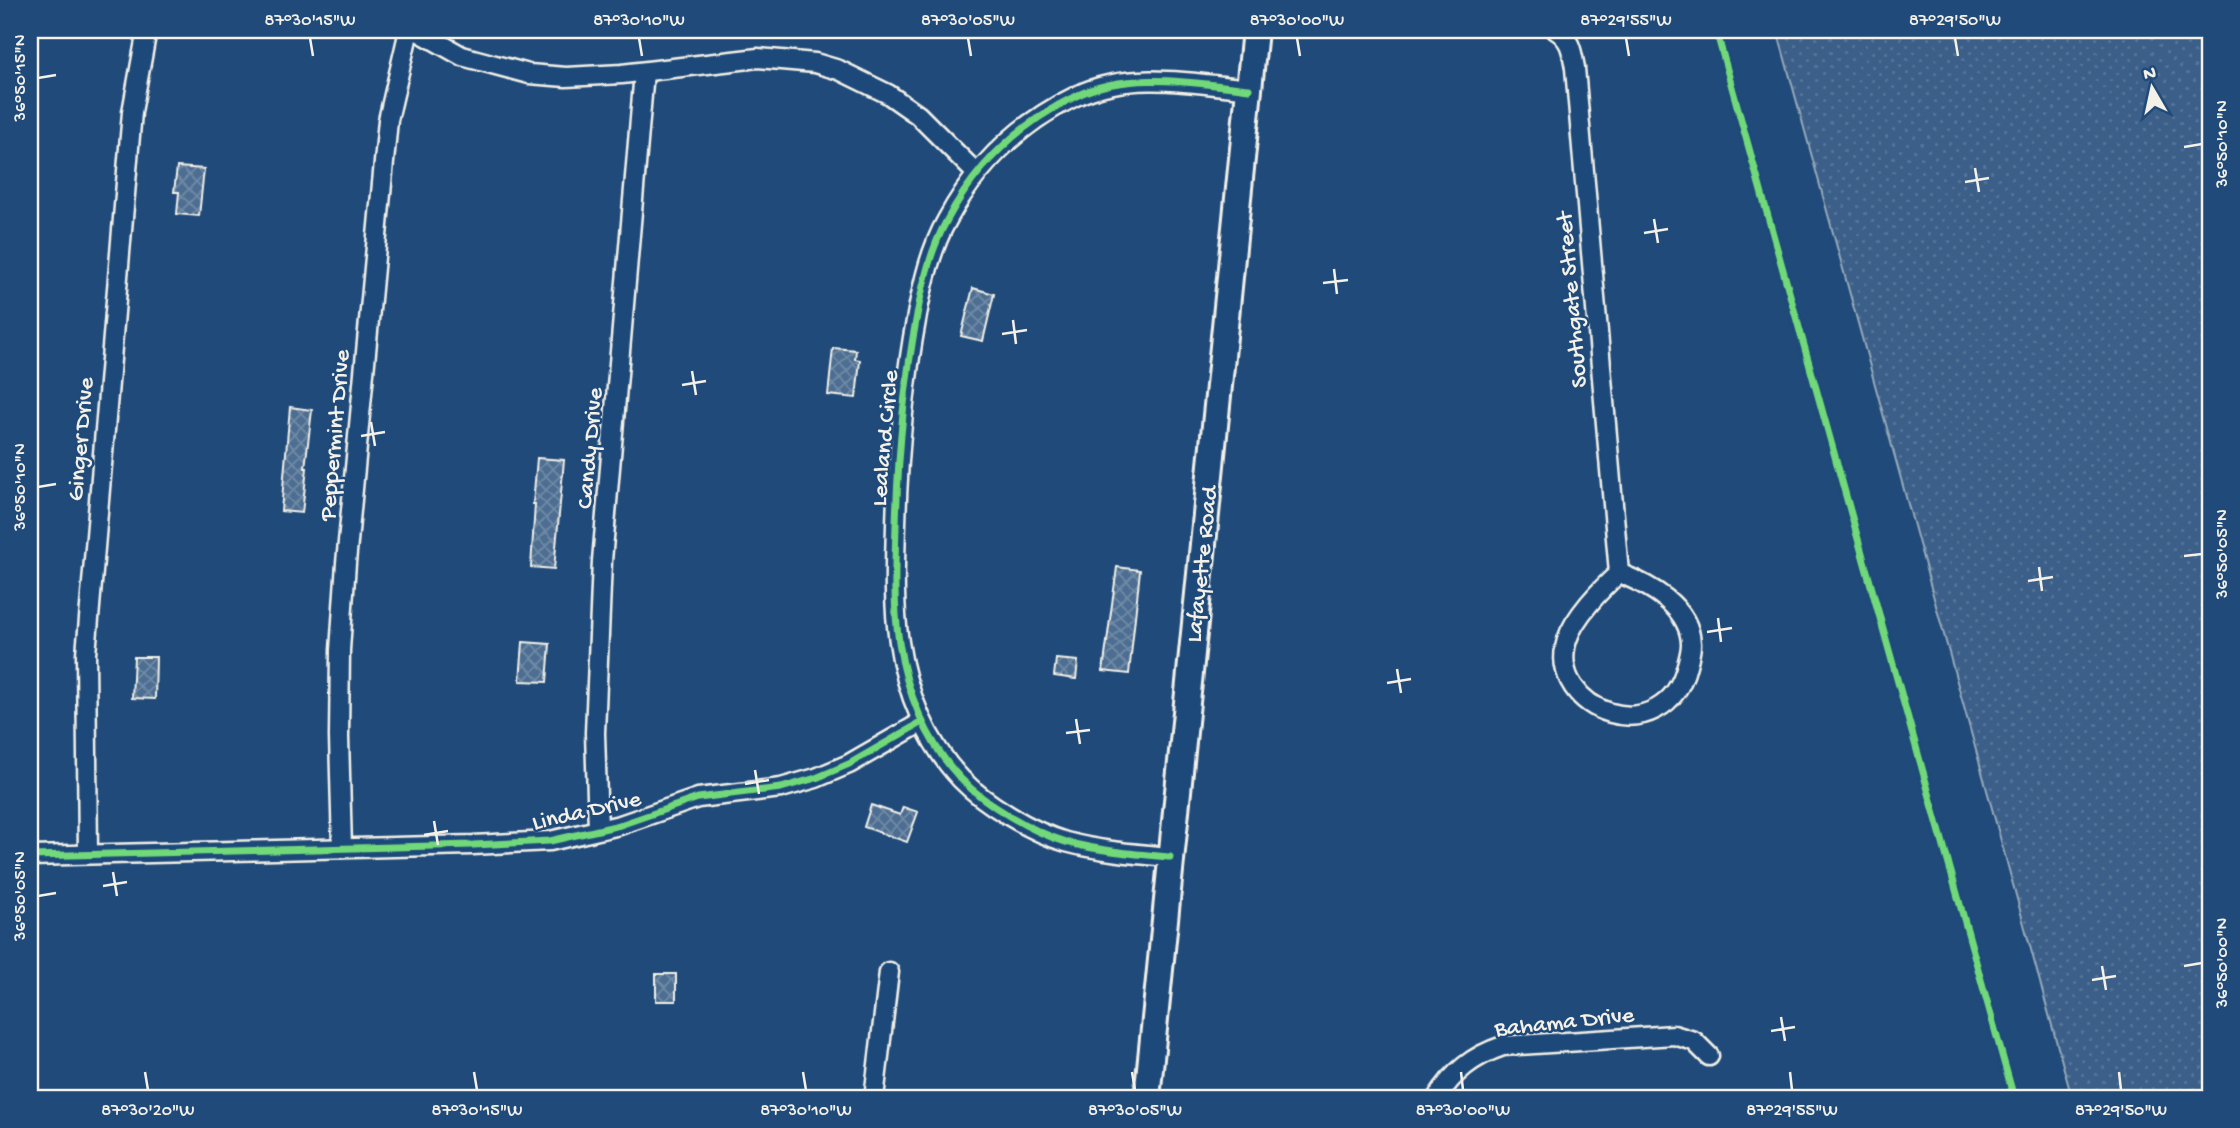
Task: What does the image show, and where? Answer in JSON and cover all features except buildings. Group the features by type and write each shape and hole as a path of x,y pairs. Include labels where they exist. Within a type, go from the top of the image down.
{"main road":[{"name":"Lafayette Road","path":"1147,1098 1255,30"}],"street":[{"name":"Ginger Drive","path":"88,854 86,654 132,112 147,30"},
{"name":"Peppermint Drive","path":"342,848 339,737 345,563 388,120 409,30"},
{"path":"416,30 462,56 529,74 566,77 644,72 758,58 815,63 839,70 888,94 918,115 976,173"},
{"name":"Southgate Street","path":"1556,30 1564,35 1571,47 1574,68 1619,573"},
{"name":"Candy Drive","path":"598,829 595,733 603,561 644,72"},
{"name":"Lealand Circle","path":"1170,857 1064,841 1007,815 960,778 922,722 908,685 898,642 895,604 901,439 910,353 929,262 946,221 976,173 989,158 1029,124 1077,95 1099,88 1146,81 1249,89"},
{"path":"1619,573 1653,587 1664,596 1682,619 1691,642 1679,688 1656,708 1630,717 1614,715 1588,703 1573,685 1565,661 1567,640 1573,627 1603,588 1619,573"},
{"name":"Linda Drive","path":"30,856 550,841 620,825 698,799 781,788 816,778 849,764 922,722"},
{"path":"874,1098 889,972"},
{"name":"Bahama Drive","path":"1437,1098 1459,1068 1503,1046 1674,1035 1694,1041 1709,1056"}],"shaded area":[{"path":"1777,30 2210,30 2210,1098 2072,1098"}],"cycle path":[{"path":"1716,30 2014,1098"},
{"path":"1170,857 1091,848 1039,831 996,807 971,788 938,749 912,697 897,627 895,554 902,419 917,315 932,254 941,231 959,200 1001,148 1036,119 1056,107 1096,88 1117,83 1161,80 1249,89"},
{"path":"30,856 550,841 620,825 698,798 781,788 816,778 849,764 922,722"}]}
